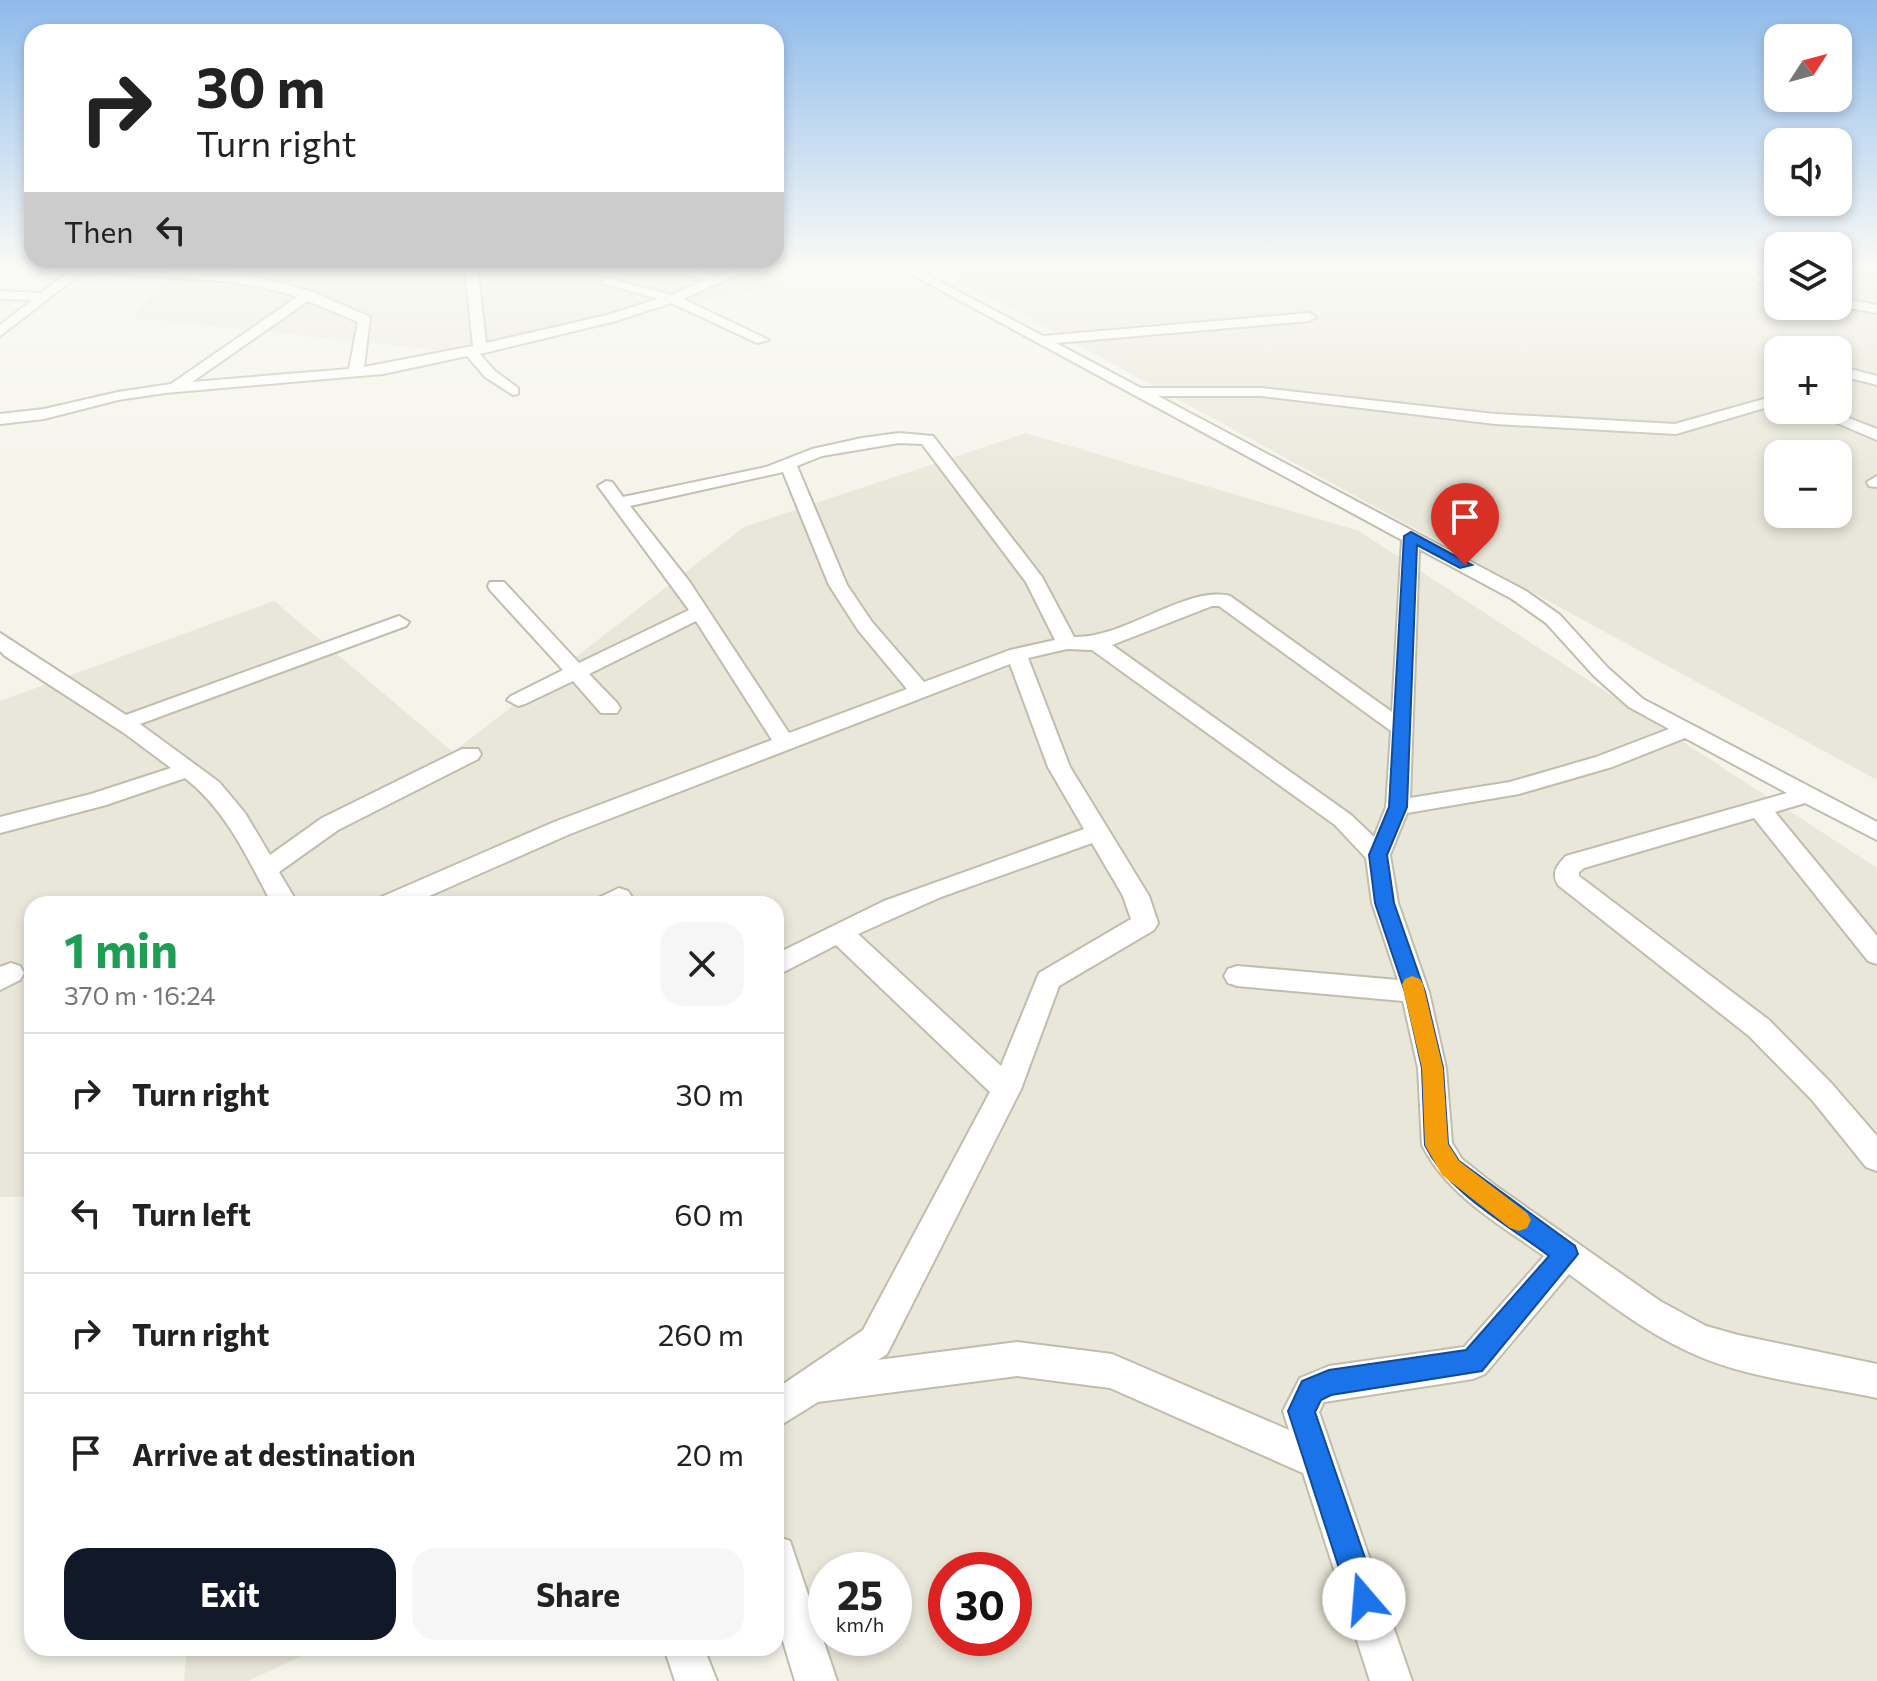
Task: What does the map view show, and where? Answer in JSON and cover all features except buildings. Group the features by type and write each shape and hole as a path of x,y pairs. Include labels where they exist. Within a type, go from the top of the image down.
{"street":[{"path":"175,388 237,344"},
{"path":"356,372 361,344"},
{"path":"476,344 476,351 490,374 513,391"},
{"path":"0,419 44,414 118,396 175,388 383,370 501,344"},
{"path":"1047,344 1519,595 1553,619 1619,690 1877,832"},
{"path":"1852,375 1877,381"},
{"path":"1133,392 1261,392 1495,419 1676,429 1764,403"},
{"path":"1849,424 1877,435"},
{"path":"619,503 771,471 818,452 899,438 927,439 1035,581 1067,643"},
{"path":"788,464 838,585 865,626 920,691"},
{"path":"606,486 700,612 785,743"},
{"path":"1411,536 1398,807 1378,855 1385,903 1415,992 1432,1068 1437,1145 1451,1168 1566,1254 1648,1312 1699,1340 1738,1352 1877,1381"},
{"path":"497,586 609,708"},
{"path":"406,896 562,828 1017,654 1067,643 1097,644 1209,600 1223,600 1402,729"},
{"path":"518,700 700,612"},
{"path":"123,723 399,622"},
{"path":"1097,644 1343,820 1378,855"},
{"path":"4,649 123,723 211,787 237,818 280,896"},
{"path":"784,1405 875,1342 1006,1089 1048,980 1145,923 1136,896 1059,767 1017,654"},
{"path":"1398,807 1511,789 1604,762 1687,730"},
{"path":"265,870 330,824 470,754"},
{"path":"0,825 98,800 187,770"},
{"path":"1807,795 1575,862 1567,870 1567,879 1759,1028 1822,1092 1877,1158"},
{"path":"1759,808 1877,954"},
{"path":"784,962 839,932 950,882 1097,833"},
{"path":"839,932 1006,1089"},
{"path":"1237,976 1415,992"},
{"path":"1391,1681 1301,1411 1312,1390 1329,1383 1473,1362 1566,1254"},
{"path":"814,1385 1017,1359 1112,1371 1318,1461"},
{"path":"784,1580 816,1681"},
{"path":"687,1656 696,1681"}],"shaded area":[{"path":"387,344 469,344 440,350"},
{"path":"1077,344 1764,344 1764,424 1852,424 1852,344 1877,344 1877,780"},
{"path":"1026,433 1359,531 1877,868 1877,1681 799,1681 784,1639 784,896 24,896 24,1197 0,1197 0,701 274,601 453,752 744,527"},
{"path":"186,1656 302,1656 248,1681 184,1681"}],"slow traffic":[{"path":"1412,984 1432,1068 1437,1145 1451,1168 1519,1220"}],"route":[{"path":"1364,1599 1301,1411 1312,1390 1329,1383 1473,1362 1491,1345 1566,1254 1451,1168 1437,1145 1432,1068 1415,992 1385,903 1378,855 1398,807 1411,536 1465,565"}]}
